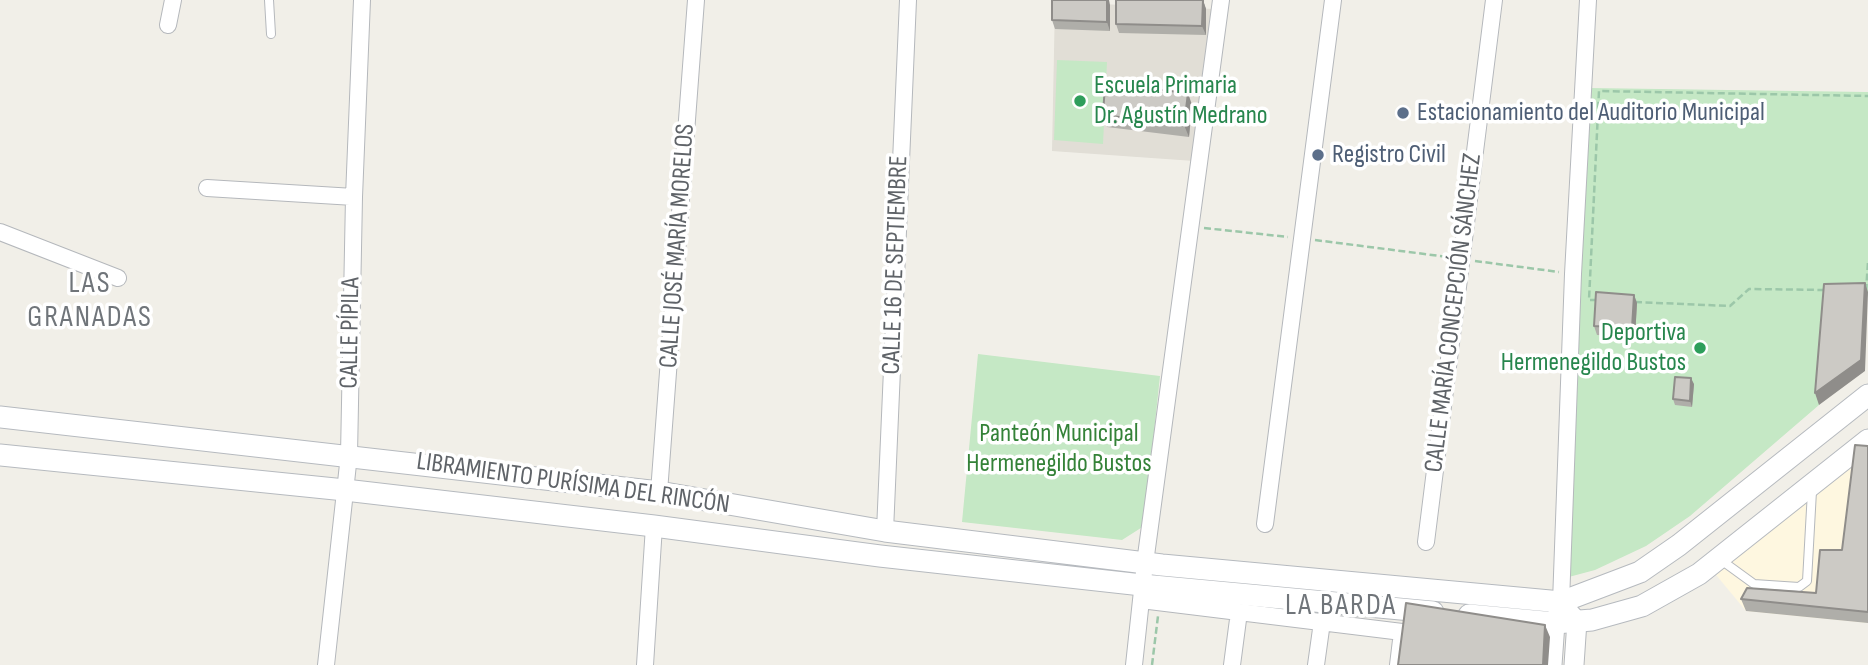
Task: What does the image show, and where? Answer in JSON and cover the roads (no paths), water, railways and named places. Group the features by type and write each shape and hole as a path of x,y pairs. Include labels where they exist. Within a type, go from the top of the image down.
{"main road":[{"path":"1564,615 1640,572 1679,545 1868,395"},
{"name":"LIBRAMIENTO PURÍSIMA DEL RINCÓN","path":"0,417 659,492 885,531 1564,615"},
{"path":"1564,615 1592,620 1643,606 1699,574 1812,484 1859,455 1868,440"},
{"name":"LIBRAMIENTO PURÍSIMA DEL RINCÓN","path":"0,454 654,526 1142,593 1564,615"}],"street":[{"path":"168,25 173,0"},
{"name":"CALLE PÍPILA","path":"326,665 349,455 354,197 362,0"},
{"name":"CALLE JOSÉ MARÍA MORELOS","path":"659,492 696,0"},
{"name":"CALLE 16 DE SEPTIEMBRE","path":"885,531 908,0"},
{"path":"1134,665 1145,563 1220,0"},
{"path":"1265,524 1333,0"},
{"name":"CALLE MARÍA CONCEPCIÓN SÁNCHEZ","path":"1426,542 1494,0"},
{"path":"1552,665 1564,615 1573,274 1588,0"},
{"path":"206,188 354,197"},
{"path":"0,232 118,278"},
{"path":"645,665 654,526"},
{"path":"1142,593 1160,603 1402,632 1398,665"},
{"path":"1232,665 1239,612"},
{"path":"1564,615 1574,665"},
{"path":"1316,665 1321,622"}],"lane":[{"path":"270,0 271,34"},
{"path":"1719,558 1754,584 1803,585 1807,581 1812,484"}],"place":[{"name":"Escuela Primaria Dr. Agustín Medrano","path":"1080,101"},
{"name":"Estacionamiento del Auditorio Municipal","path":"1403,113"},
{"name":"Registro Civil","path":"1318,155"},
{"name":"Deportiva Hermenegildo Bustos","path":"1700,348"}],"district":[{"name":"LAS GRANADAS","path":"90,301"},
{"name":"LA BARDA","path":"1341,606"}],"park label":[{"name":"Panteón Municipal Hermenegildo Bustos","path":"1059,449"}]}
